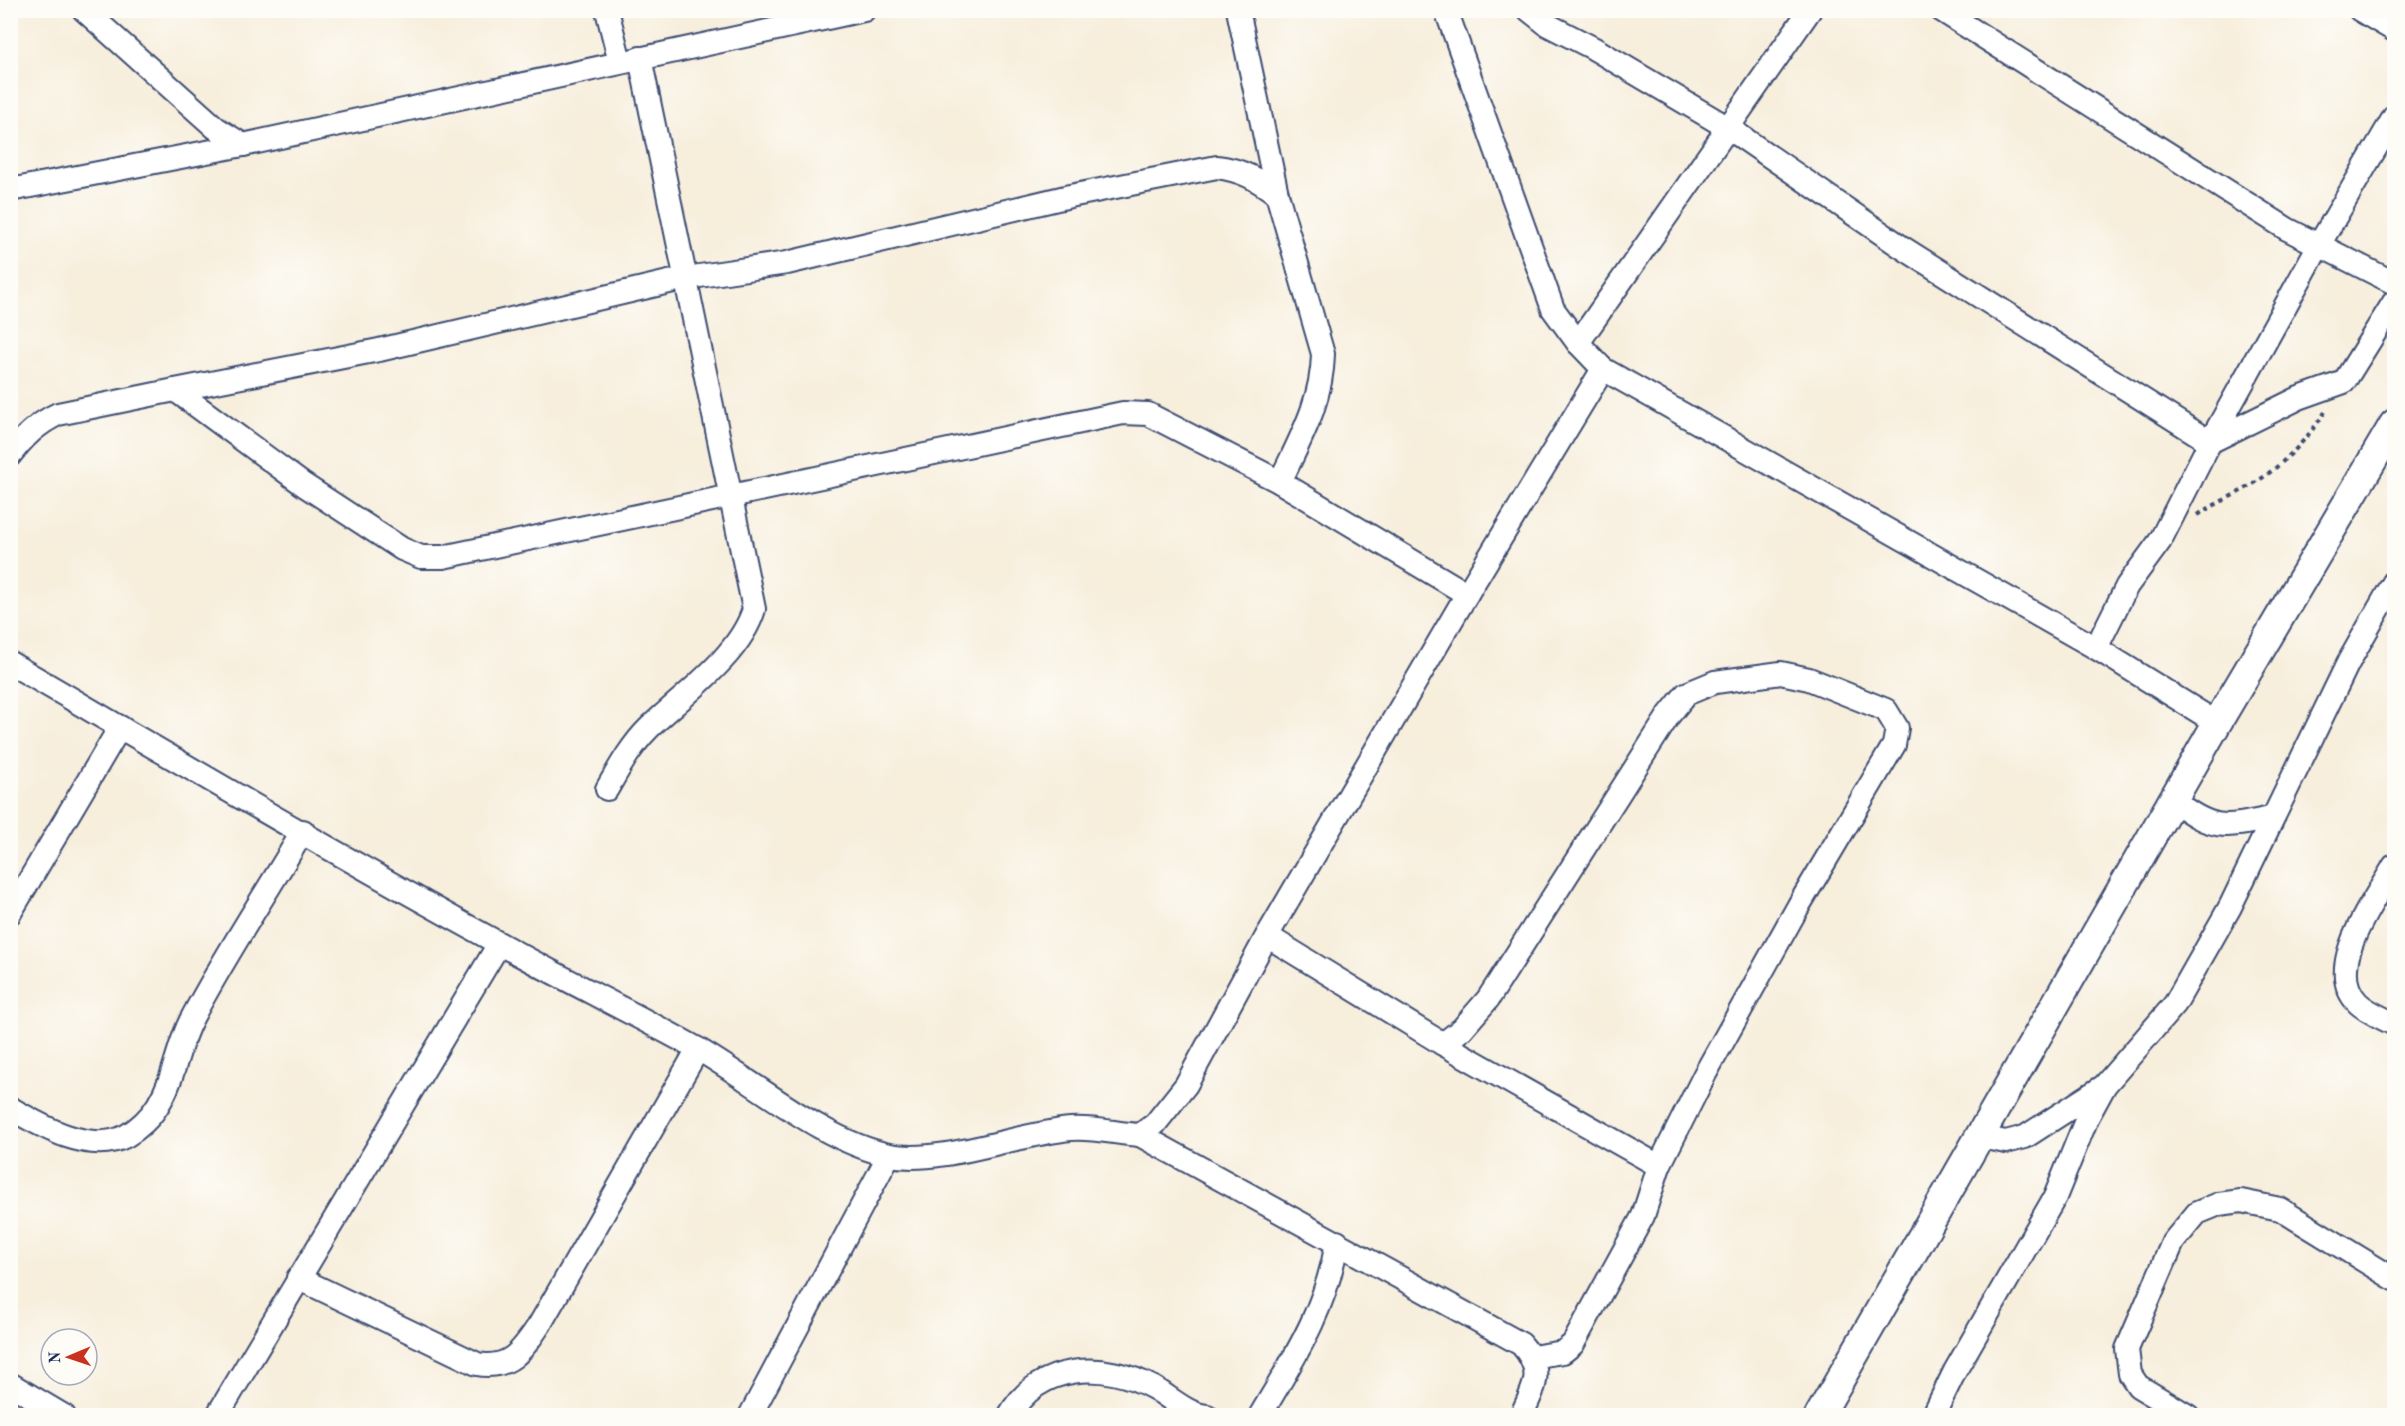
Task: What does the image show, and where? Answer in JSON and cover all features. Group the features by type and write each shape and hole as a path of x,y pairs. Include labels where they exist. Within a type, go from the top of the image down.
{"street":[{"path":"84,10 216,128 243,145"},
{"path":"607,10 630,60 686,278 754,603 752,615 738,641 646,730 622,761 607,789"},
{"path":"10,190 243,145 864,10"},
{"path":"1238,10 1277,194 1323,354 1322,380 1317,401 1280,482"},
{"path":"1446,10 1553,309 1578,343 1604,369 2096,648 2217,723"},
{"path":"1529,10 1548,25 1593,48 1730,129 1900,246 2210,442"},
{"path":"1578,343 1730,129 1810,10"},
{"path":"1941,10 2287,229 2394,283"},
{"path":"2360,10 2394,30"},
{"path":"2096,648 2127,586 2160,541 2210,442 2319,245 2394,117"},
{"path":"10,455 43,421 58,414 379,350 686,278 787,263 1070,196 1217,167 1247,174 1277,194"},
{"path":"2210,442 2299,398 2344,382 2394,302"},
{"path":"1140,1135 1155,1124 1186,1085 1267,936 1467,594 1604,369"},
{"path":"175,390 304,485 402,549 421,557 443,557 730,494 1123,413 1148,414 1170,423 1280,482 1467,594"},
{"path":"1819,1416 2217,723 2394,424"},
{"path":"1933,1416 1955,1371 2055,1197 2087,1118 2105,1085 2175,1004 2230,907 2271,818 2348,663 2394,582"},
{"path":"10,663 499,944 698,1049 812,1121 852,1143 889,1155 913,1156 941,1154 1075,1129 1140,1135 1521,1344 1532,1357 1537,1374 1533,1390 1521,1416"},
{"path":"1443,1044 1462,1029 1488,999 1669,715 1686,694 1715,681 1781,674 1809,679 1886,710 1897,728 1894,745 1788,925 1705,1074 1659,1166 1642,1216 1573,1344 1563,1352 1532,1357"},
{"path":"10,913 120,727"},
{"path":"2173,800 2194,817 2209,824 2233,826 2271,818"},
{"path":"10,1108 62,1134 81,1140 105,1142 124,1137 140,1126 157,1107 170,1084 190,1022 303,831"},
{"path":"2394,866 2354,935 2347,959 2345,977 2350,992 2359,1005 2394,1024"},
{"path":"1267,936 1443,1044 1659,1166"},
{"path":"218,1416 298,1278 499,944"},
{"path":"298,1278 477,1364 491,1367 507,1361 521,1352 540,1324 698,1049"},
{"path":"1980,1137 2006,1142 2025,1137 2105,1085"},
{"path":"750,1416 889,1155"},
{"path":"2188,1416 2138,1386 2130,1374 2127,1349 2173,1242 2197,1213 2219,1204 2241,1201 2280,1209 2394,1279"},
{"path":"1238,1416 1263,1411 1300,1349 1326,1295 1337,1242"},
{"path":"1009,1416 1027,1393 1044,1380 1061,1372 1088,1369 1118,1374 1152,1387 1189,1410 1207,1416"},
{"path":"10,1384 64,1416"}],"path":[{"path":"2194,518 2283,463 2314,428 2344,382"}]}
